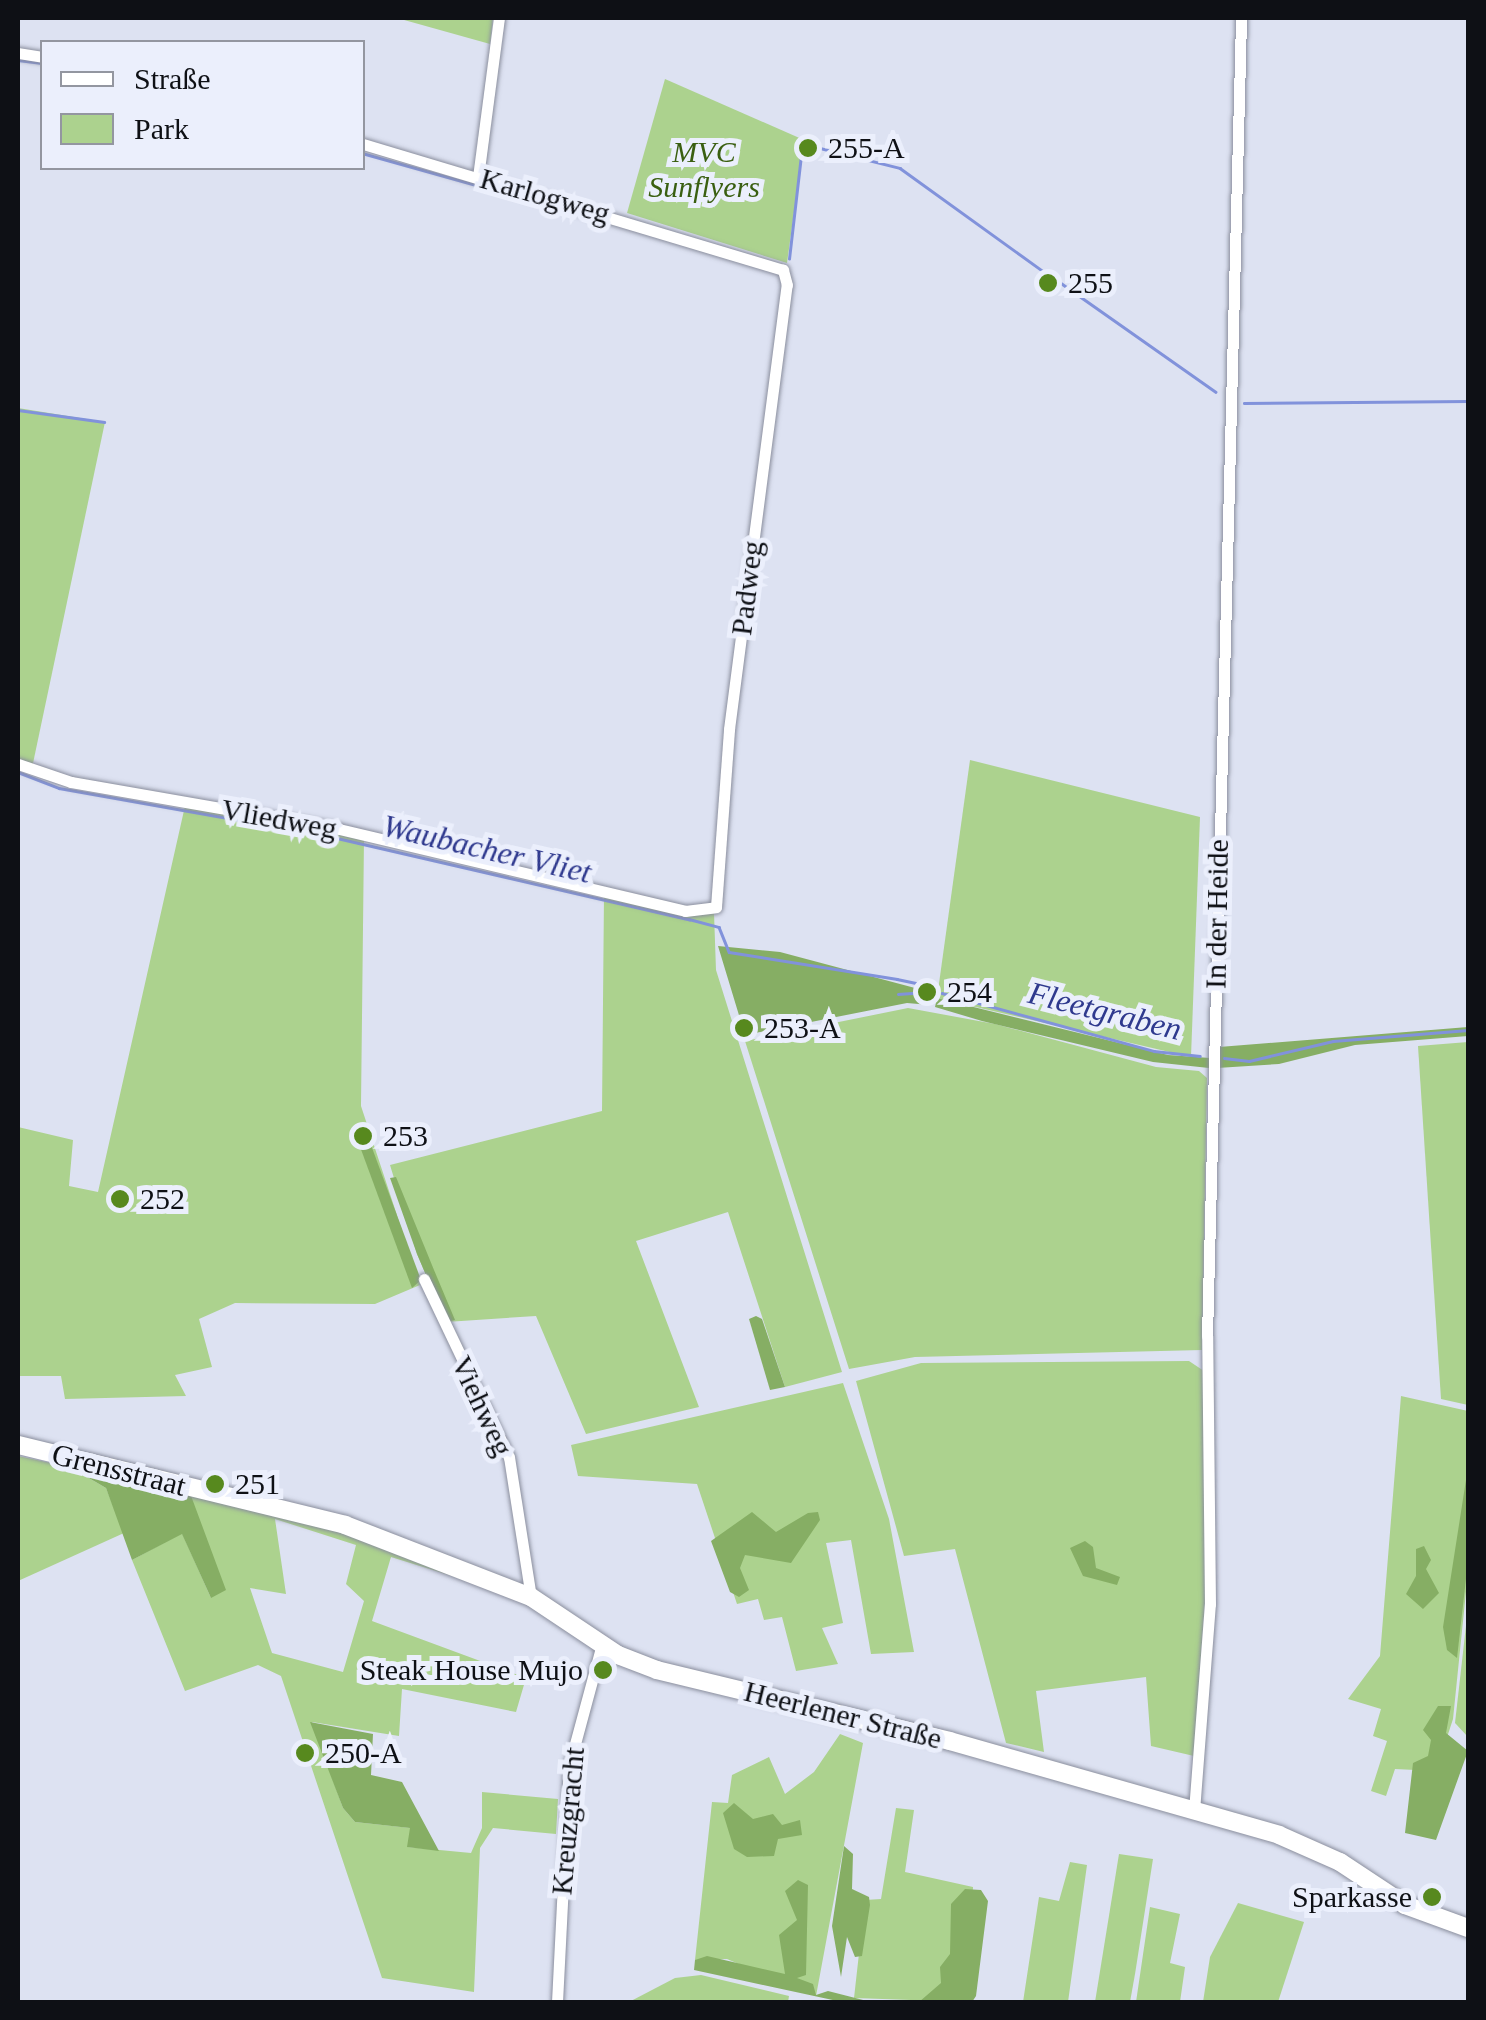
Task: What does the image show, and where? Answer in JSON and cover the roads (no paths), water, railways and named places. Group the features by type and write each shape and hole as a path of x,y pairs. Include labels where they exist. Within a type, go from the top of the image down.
{"main road":[{"name":"Grensstraat","path":"18,1446 222,1493"},
{"name":"Heerlener Straße","path":"222,1493 345,1524 531,1597 602,1644 673,1674 950,1741 1300,1842 1414,1910 1468,1928"}],"street":[{"path":"478,177 498,18"},
{"name":"In der Heide","path":"1194,1811 1210,1604 1207,1336 1241,18"},
{"name":"Karlogweg","path":"365,145 783,270"},
{"name":"Padweg","path":"716,907 729,729 785,300 783,270"},
{"name":"Vliedweg","path":"18,764 71,782 339,829 685,910 716,907"},
{"name":"Viehweg","path":"424,1279 509,1456 531,1597"},
{"name":"Kreuzgracht","path":"557,2002 569,1768 602,1644"}],"waterway":[{"path":"18,60 40,63"},
{"path":"789,259 802,147 808,145 900,168 1047,274"},
{"path":"365,154 526,199"},
{"path":"1061,283 1216,392"},
{"path":"1244,403 1468,401"},
{"path":"18,410 104,422"},
{"name":"Waubacher Vliet","path":"18,772 59,788 324,835 689,919 719,927 729,952 897,979 921,984 926,992"},
{"name":"Fleetgraben","path":"898,994 926,992"},
{"name":"Fleetgraben","path":"942,993 1154,1051 1200,1056"},
{"name":"Fleetgraben","path":"1224,1058 1249,1061 1333,1041 1468,1030"}],"place":[{"name":"255-A","path":"808,148"},
{"name":"255","path":"1048,283"},
{"name":"254","path":"927,992"},
{"name":"253-A","path":"744,1028"},
{"name":"253","path":"363,1136"},
{"name":"252","path":"120,1199"},
{"name":"251","path":"215,1484"},
{"name":"Steak House Mujo","path":"603,1670"},
{"name":"250-A","path":"305,1753"},
{"name":"Sparkasse","path":"1432,1897"}],"park label":[{"name":"MVC Sunflyers","path":"704,169"}]}
